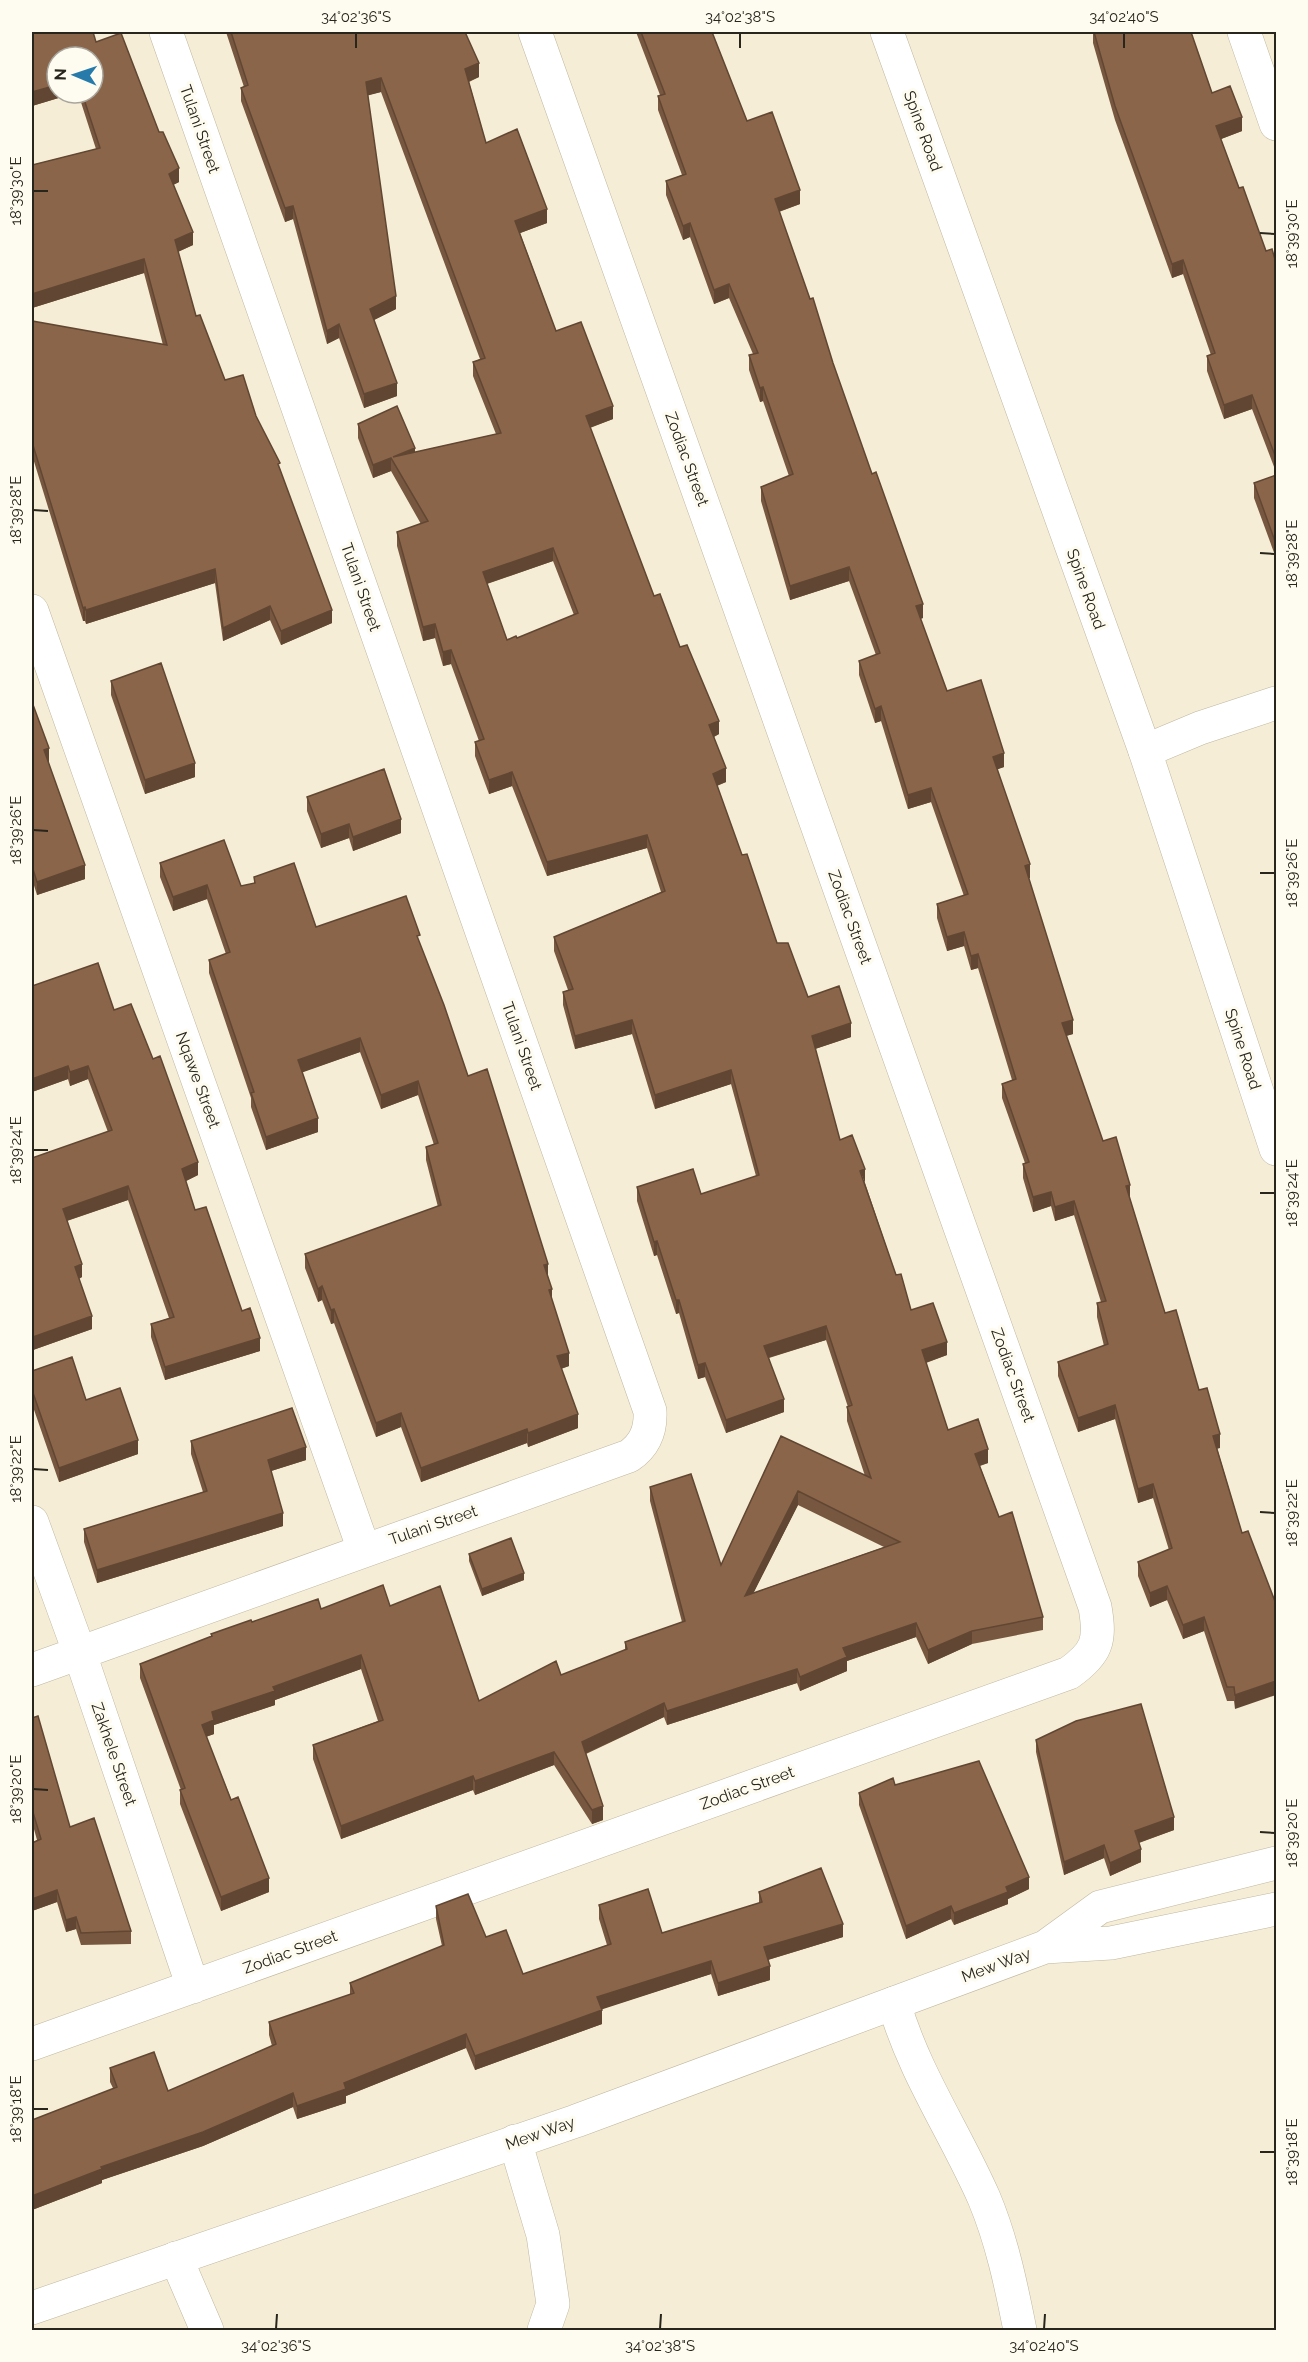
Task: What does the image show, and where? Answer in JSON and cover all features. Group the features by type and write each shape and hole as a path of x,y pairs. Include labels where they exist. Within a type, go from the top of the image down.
{"street":[{"name":"Tulani Street","path":"32,1671 629,1456 639,1449 648,1433 650,1411 166,32"},
{"name":"Zodiac Street","path":"32,2044 1069,1672 1082,1663 1096,1647 1099,1628 1095,1607 535,32"},
{"name":"Spine Road","path":"887,32 1145,751 1276,1149"},
{"path":"1244,32 1276,124"},
{"name":"Nqawe Street","path":"32,611 364,1550"},
{"path":"1145,751 1200,728 1276,703"},
{"name":"Zakhele Street","path":"32,1522 80,1654 193,1987"},
{"name":"Mew Way","path":"32,2308 576,2121 1045,1947 1100,1907 1276,1863"},
{"name":"Mew Way","path":"1045,1947 1111,1943 1276,1909"},
{"path":"894,2003 903,2037 984,2198 1004,2256 1020,2331"},
{"path":"515,2141 543,2235 553,2304 544,2331"},
{"path":"176,2258 207,2331"}],"building":[{"path":"32,32 93,32 96,42 121,33 159,132 163,132 179,168 169,174 193,232 175,240 196,316 200,315 225,380 243,375 256,416 280,463 278,464 332,610 281,631 270,606 223,628 215,569 86,610 85,607 83,608 32,442 32,321 167,345 144,259 32,294 32,165 100,148 86,105 105,105 105,45 45,45 45,88 32,92"},
{"path":"231,32 465,32 479,63 465,69 486,143 517,129 547,209 515,221 556,331 581,322 613,406 586,416 654,596 660,594 680,647 687,645 719,721 709,725 726,768 713,774 742,855 747,854 777,943 788,943 808,997 839,986 851,1023 812,1036 840,1140 852,1135 865,1169 860,1171 896,1275 901,1274 911,1310 933,1303 947,1342 922,1350 948,1430 978,1419 988,1449 975,1454 999,1517 1012,1512 1043,1617 972,1631 928,1650 916,1623 843,1648 847,1657 800,1677 797,1669 667,1711 664,1703 582,1742 603,1806 592,1810 554,1752 475,1781 473,1776 341,1826 313,1745 383,1720 361,1655 273,1687 275,1691 212,1712 214,1720 202,1725 231,1800 238,1797 269,1878 221,1897 180,1790 185,1788 140,1664 212,1636 211,1634 318,1599 321,1609 383,1585 390,1606 440,1586 479,1701 556,1661 561,1675 627,1649 625,1642 685,1621 650,1487 691,1474 721,1565 781,1436 871,1478 847,1407 852,1405 826,1326 764,1346 784,1399 726,1420 705,1363 698,1365 679,1300 676,1300 657,1241 654,1242 637,1187 693,1169 701,1194 759,1175 731,1070 655,1095 632,1020 575,1036 563,992 573,989 554,937 665,891 647,835 547,862 512,772 489,780 475,742 484,739 451,650 443,652 435,624 423,627 397,532 428,521 391,458 373,465 358,424 397,406 415,448 393,457 501,433 473,362 485,358 381,78 366,82 396,296 370,309 397,383 364,394 339,324 327,331 293,206 285,208 241,88 248,85","holes":["553,548 578,613 507,640 483,572","798,1491 900,1542 745,1596"]},
{"path":"641,32 712,32 747,121 772,112 800,190 775,199 810,299 813,298 872,474 876,472 923,604 916,606 947,691 981,680 1004,753 993,757 1030,864 1025,866 1073,1020 1062,1023 1103,1141 1116,1137 1130,1185 1126,1186 1165,1313 1176,1310 1199,1390 1207,1388 1220,1434 1213,1436 1242,1533 1248,1531 1276,1604 1276,1681 1235,1695 1234,1687 1227,1687 1204,1617 1183,1625 1167,1586 1150,1593 1138,1562 1172,1548 1153,1484 1138,1489 1115,1405 1078,1418 1058,1362 1108,1344 1097,1303 1106,1301 1074,1201 1055,1207 1051,1192 1033,1197 1023,1164 1029,1162 1002,1084 1016,1079 978,954 971,956 964,932 947,937 937,904 968,894 931,788 908,795 881,706 875,709 859,661 880,653 849,567 790,586 761,487 793,474 763,387 760,388 749,355 758,353 729,284 714,290 690,223 683,226 666,181 686,174 658,96 665,94"},
{"path":"1094,32 1191,32 1212,93 1230,86 1242,117 1216,126 1239,188 1243,187 1266,251 1272,249 1276,263 1276,458 1252,395 1224,405 1207,356 1215,353 1183,260 1172,264 1115,106"},
{"path":"1276,475 1276,544 1254,483"},
{"path":"161,663 195,763 145,780 111,681"},
{"path":"32,702 49,748 44,750 85,865 37,882 32,866"},
{"path":"384,769 401,819 353,837 349,824 321,834 307,797"},
{"path":"224,840 241,886 255,883 254,877 294,863 316,927 406,896 420,935 417,936 468,1076 487,1069 548,1264 544,1265 552,1289 549,1290 569,1353 557,1356 578,1414 528,1433 527,1429 421,1468 401,1413 376,1423 334,1309 331,1310 322,1286 318,1289 305,1254 441,1205 426,1147 438,1143 418,1081 381,1095 360,1038 298,1060 318,1118 266,1137 251,1093 254,1092 209,960 230,952 207,885 173,897 160,863"},
{"path":"98,963 114,1010 131,1004 153,1059 160,1056 198,1162 182,1169 195,1210 206,1207 242,1311 250,1308 260,1338 165,1367 151,1324 174,1317 128,1186 63,1209 82,1264 75,1267 92,1316 33,1337 32,1333 32,1158 112,1130 88,1066 70,1072 68,1066 32,1079 32,986"},
{"path":"72,1357 86,1400 120,1388 138,1440 59,1468 32,1390 32,1371"},
{"path":"292,1408 306,1447 268,1460 283,1513 97,1570 84,1529 207,1491 191,1441"},
{"path":"511,1538 524,1573 482,1589 469,1554"},
{"path":"1141,1704 1174,1817 1135,1831 1141,1849 1110,1863 1104,1845 1064,1862 1036,1740 1076,1721"},
{"path":"38,1716 70,1827 94,1818 131,1931 81,1933 76,1917 66,1920 57,1890 32,1899 32,1843 41,1839 32,1809 32,1718"},
{"path":"979,1761 1029,1877 1006,1887 1008,1892 954,1913 951,1906 906,1926 859,1793 893,1778 895,1785"},
{"path":"821,1868 843,1924 764,1947 770,1966 718,1983 711,1961 597,1997 602,2010 475,2056 466,2034 344,2083 346,2089 297,2106 293,2093 203,2132 101,2167 102,2169 32,2196 32,2120 117,2087 110,2068 154,2052 168,2091 276,2044 269,2022 354,1993 350,1983 444,1945 436,1906 468,1894 486,1937 506,1930 523,1974 611,1944 599,1905 648,1889 662,1933 762,1902 759,1892"}]}
